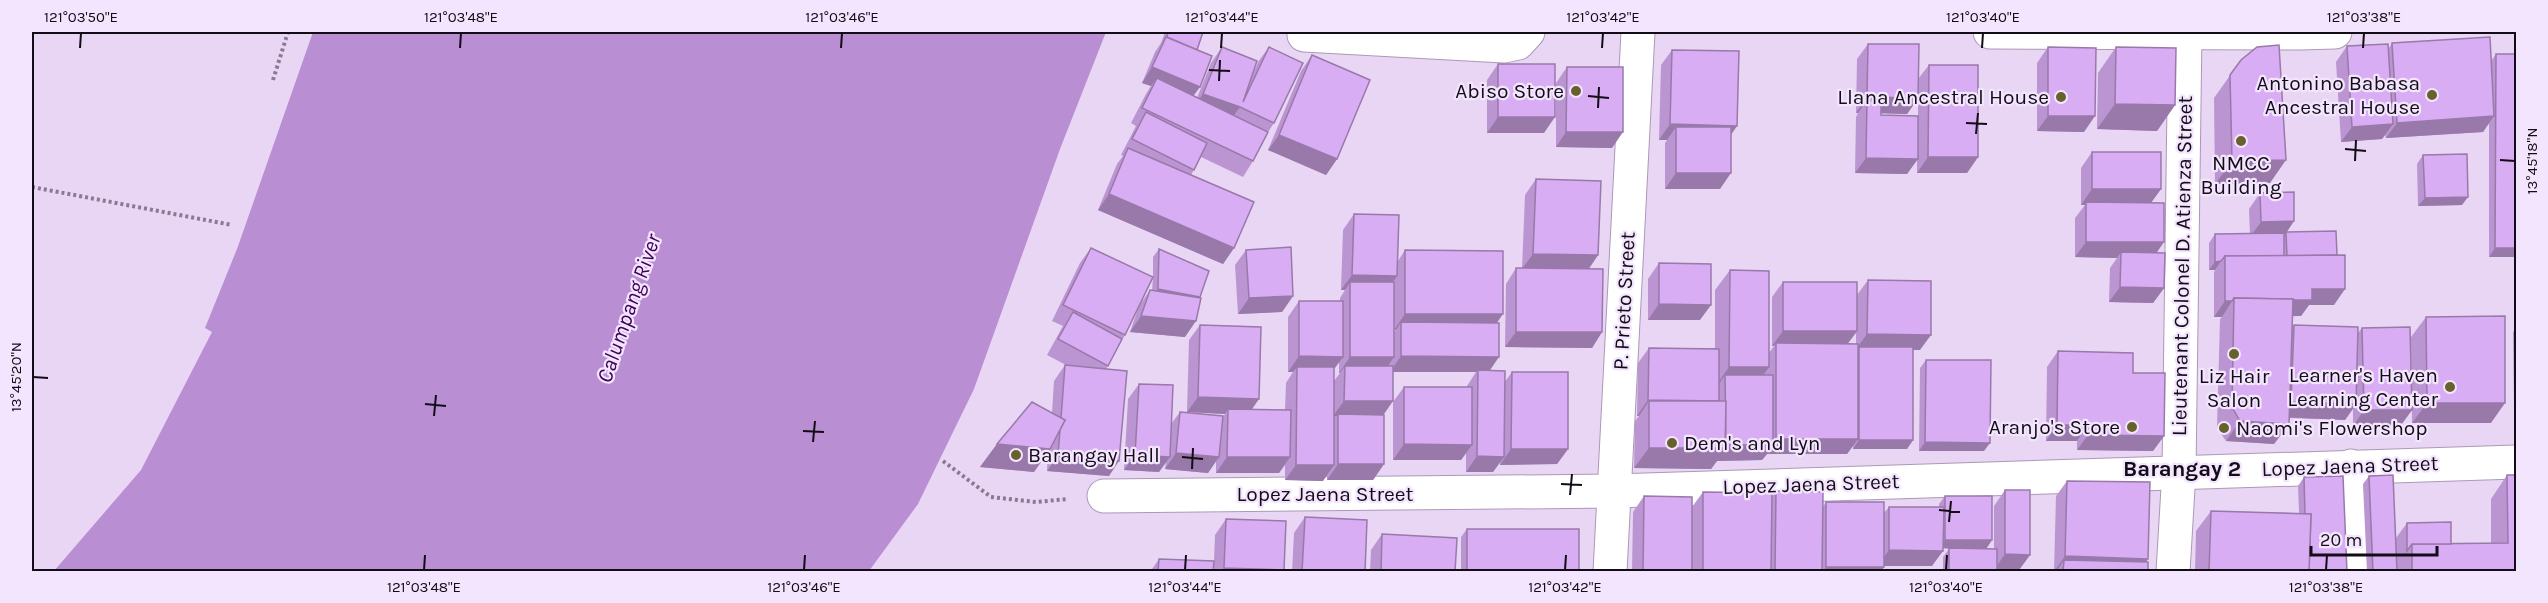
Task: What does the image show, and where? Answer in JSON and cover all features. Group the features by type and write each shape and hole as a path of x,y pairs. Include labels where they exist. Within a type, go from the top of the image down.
{"street":[{"path":"1304,35 1504,46 1518,43 1528,32"},
{"name":"P. Prieto Street","path":"1610,572 1638,32"},
{"path":"1990,32 2335,32"},
{"name":"Lieutenant Colonel D. Atienza Street","path":"2173,572 2179,471 2186,32"},
{"name":"Lopez Jaena Street","path":"1104,496 1614,491 2179,471 2517,462"},
{"path":"2351,466 2356,572"}],"path":[{"path":"273,80 288,32"},
{"path":"32,187 232,225"},
{"path":"943,461 991,497 1036,502 1104,496"}],"water":[{"name":"Calumpang River","path":"313,32 1106,32 1060,149 974,389 918,504 869,571 54,571 141,470 212,332 205,328 237,249"}],"building":[{"path":"1168,32 1203,32 1197,50 1167,37"},
{"path":"1166,37 1212,56 1200,87 1152,67"},
{"name":"Antonino Babasa Ancestral House","path":"2490,37 2494,116 2397,123 2392,43"},
{"path":"1868,44 1919,44 1918,98 1867,97"},
{"path":"2388,44 2393,124 2352,127 2347,46"},
{"path":"2279,45 2286,160 2232,161 2230,75 2241,60 2257,47"},
{"path":"1222,47 1257,61 1243,102 1269,47 1303,63 1274,123 1240,107 1203,94"},
{"path":"2048,47 2096,48 2095,116 2048,116"},
{"path":"2116,47 2176,48 2175,105 2115,104"},
{"path":"1672,50 1739,51 1737,126 1670,124"},
{"path":"2496,54 2517,54 2517,248 2495,248"},
{"path":"1312,55 1370,80 1337,159 1279,135"},
{"path":"1498,64 1555,64 1555,117 1498,117"},
{"path":"1929,65 1978,65 1978,157 1928,157"},
{"path":"1567,67 1623,67 1623,132 1566,132"},
{"path":"1157,78 1268,132 1253,161 1142,108"},
{"path":"1867,101 1881,101 1881,115 1918,116 1918,159 1866,158"},
{"path":"1146,112 1207,143 1194,170 1132,139"},
{"path":"1676,127 1731,127 1731,173 1676,173"},
{"path":"1128,148 1254,202 1234,248 1109,194"},
{"path":"2092,152 2161,152 2161,189 2092,189"},
{"path":"2467,154 2468,197 2425,198 2423,155"},
{"path":"1536,179 1601,181 1598,255 1533,254"},
{"path":"2294,192 2294,221 2261,222 2260,193"},
{"path":"2086,202 2164,203 2164,242 2086,242"},
{"path":"1354,214 1399,215 1397,276 1352,275"},
{"path":"2336,231 2337,255 2287,256 2286,232"},
{"path":"2284,233 2284,256 2225,256 2221,261 2215,262 2215,234"},
{"path":"1291,247 1293,296 1249,298 1246,250"},
{"path":"1091,248 1153,277 1125,335 1063,305"},
{"path":"1159,249 1209,271 1200,297 1158,289"},
{"path":"1405,250 1503,251 1503,314 1405,314"},
{"path":"2121,252 2165,253 2164,288 2120,287"},
{"path":"2345,255 2345,289 2312,289 2312,300 2234,298 2232,301 2225,301 2225,256"},
{"path":"1659,263 1711,264 1711,305 1659,304"},
{"path":"1516,268 1603,269 1602,332 1516,332"},
{"path":"1730,270 1769,271 1769,367 1729,367"},
{"path":"1868,280 1931,281 1931,335 1867,334"},
{"path":"1350,282 1394,282 1394,357 1350,357"},
{"path":"1783,282 1857,282 1857,331 1783,331"},
{"path":"1150,290 1201,298 1196,321 1141,316"},
{"path":"2234,298 2293,299 2289,424 2240,421 2232,407"},
{"path":"1299,301 1343,301 1343,357 1299,356"},
{"path":"1073,312 1122,339 1108,366 1058,339"},
{"path":"2505,316 2505,403 2427,403 2426,317"},
{"path":"1401,322 1499,323 1499,357 1401,356"},
{"path":"1200,325 1261,327 1259,399 1198,397"},
{"path":"2294,325 2358,327 2356,404 2291,402"},
{"path":"2410,327 2412,410 2364,410 2362,328"},
{"path":"1776,343 1858,344 1858,439 1776,439"},
{"path":"1859,347 1913,347 1913,440 1859,440"},
{"path":"1649,348 1719,349 1719,401 1648,400"},
{"path":"2058,351 2133,353 2133,373 2165,373 2164,436 2088,435 2088,425 2057,425"},
{"path":"1926,360 1991,360 1990,443 1925,442"},
{"path":"1065,365 1127,371 1119,461 1058,455 1060,430 1065,420 1061,418"},
{"path":"1345,366 1393,366 1393,401 1344,401"},
{"path":"1297,367 1334,367 1334,465 1296,465"},
{"path":"1478,370 1505,371 1504,457 1477,456"},
{"path":"1512,372 1568,372 1568,449 1511,449"},
{"path":"1725,375 1773,375 1773,445 1726,445"},
{"path":"1139,384 1173,385 1170,457 1135,455"},
{"path":"1404,387 1472,387 1472,445 1404,444"},
{"path":"1649,401 1726,401 1725,448 1649,448"},
{"path":"1032,402 1065,420 1050,449 997,444"},
{"path":"1228,409 1291,410 1290,457 1227,457"},
{"path":"1180,412 1223,416 1219,457 1176,453"},
{"path":"1338,414 1384,415 1384,464 1338,464"},
{"path":"2393,475 2397,572 2373,572 2369,476"},
{"path":"2507,475 2517,475 2517,572 2412,572 2412,544 2508,543"},
{"path":"2343,476 2347,572 2309,572 2311,514 2305,514 2304,477"},
{"path":"2067,481 2150,482 2148,559 2065,556"},
{"path":"2005,490 2030,490 2030,555 2005,554"},
{"path":"1776,491 1823,492 1822,572 1775,572"},
{"path":"1703,492 1772,493 1771,572 1703,572"},
{"path":"1644,496 1692,497 1692,572 1643,572"},
{"path":"1945,496 1992,496 1992,540 1945,540"},
{"path":"1826,502 1884,502 1884,567 1826,567"},
{"path":"1889,507 1944,507 1943,551 1889,550"},
{"path":"2211,511 2311,514 2309,572 2209,572"},
{"path":"1305,517 1367,520 1365,572 1302,572"},
{"path":"1226,519 1286,521 1284,570 1224,568"},
{"path":"2451,522 2451,544 2412,544 2407,551 2407,523"},
{"path":"1467,529 1579,529 1579,572 1467,572"},
{"path":"1382,534 1457,538 1455,572 1381,572"},
{"path":"1949,548 1997,549 1997,572 1949,572"},
{"path":"1159,559 1214,561 1213,572 1158,572"},
{"path":"2064,560 2148,562 2148,572 2063,572"}],"place":[{"name":"Abiso Store","path":"1576,91"},
{"name":"Antonino Babasa Ancestral House","path":"2432,95"},
{"name":"Llana Ancestral House","path":"2061,97"},
{"name":"NMCC Building","path":"2241,141"},
{"name":"Liz Hair Salon","path":"2234,354"},
{"name":"Learner's Haven Learning Center","path":"2450,387"},
{"name":"Aranjo's Store","path":"2132,427"},
{"name":"Naomi's Flowershop","path":"2224,428"},
{"name":"Dem's and Lyn","path":"1672,443"},
{"name":"Barangay Hall","path":"1016,455"}],"district":[{"name":"Barangay 2","path":"2182,468"}]}
